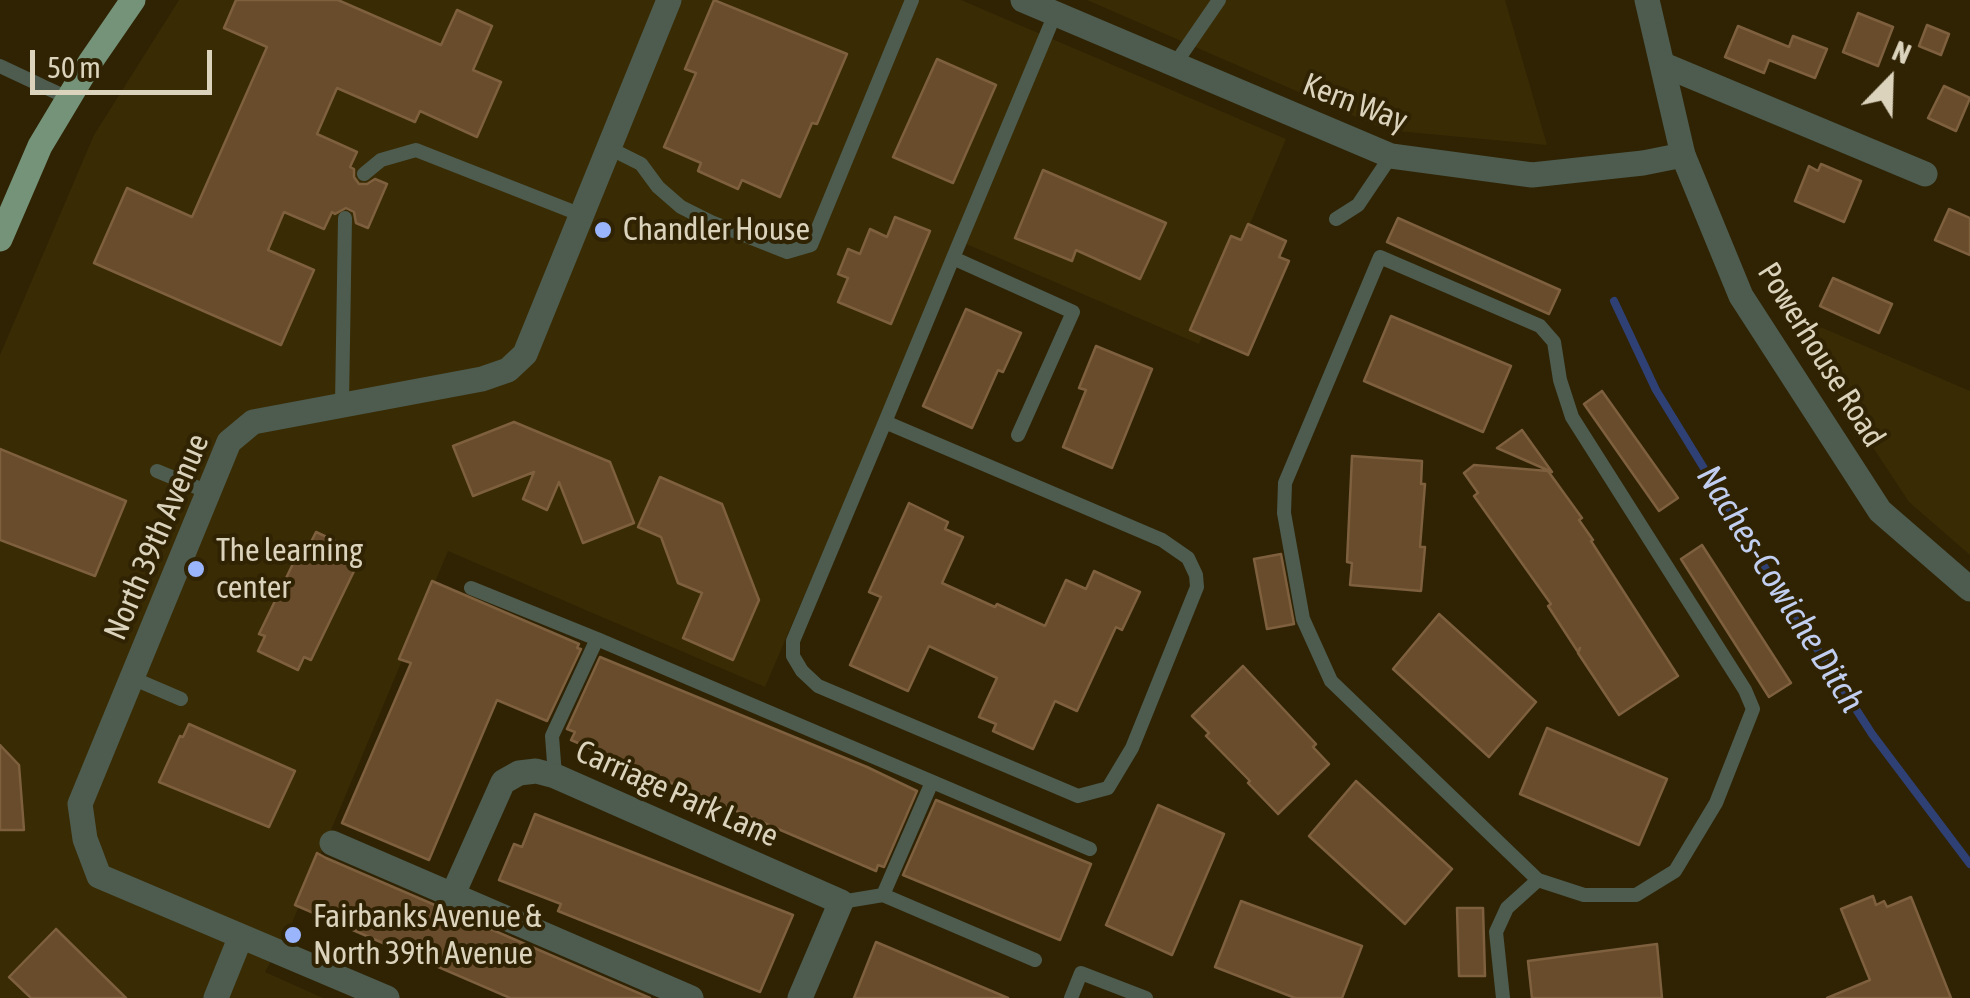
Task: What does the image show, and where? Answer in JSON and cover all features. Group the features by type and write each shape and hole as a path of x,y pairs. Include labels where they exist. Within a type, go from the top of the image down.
{"main road":[{"path":"0,239 40,146 133,0"}],"street":[{"name":"North 39th Avenue","path":"242,936 99,876 84,839 80,804 229,442 252,422 482,379 508,370 525,354 668,0"},
{"name":"Kern Way","path":"1023,0 1391,156 1532,175 1683,155"},
{"name":"Powerhouse Road","path":"1647,0 1683,155 1740,296 1880,511 1970,589"},
{"path":"1664,65 1925,174"},
{"name":"Carriage Park Lane","path":"453,894 503,782 519,772 536,770 841,902"},
{"path":"332,843 691,998"},
{"path":"800,998 841,902"},
{"path":"216,998 242,936 387,998"}],"lane":[{"path":"607,147 641,164 658,187 681,207 711,222 787,252 811,245 912,0"},
{"path":"1175,64 1219,0"},
{"path":"884,422 1162,540 1188,558 1197,587 1132,748 1108,788 1078,796 818,686 802,672 793,656 793,641 884,422 1055,14"},
{"path":"0,66 68,98"},
{"path":"364,174 381,160 416,150 579,214"},
{"path":"1336,219 1358,205 1391,156"},
{"path":"342,403 345,218"},
{"path":"1380,257 1540,326 1554,342 1560,380 1572,417 1744,690 1752,709 1716,803 1675,871 1636,895 1584,895 1538,880 1331,682 1303,619 1284,512 1286,483 1380,257"},
{"path":"953,258 1073,312 1018,436"},
{"path":"156,471 208,492"},
{"path":"471,588 1090,849"},
{"path":"555,776 552,736 597,639"},
{"path":"132,678 181,699"},
{"path":"883,895 932,782"},
{"path":"1503,998 1496,932 1507,908 1538,880"},
{"path":"841,902 883,895 1034,960"},
{"path":"1071,998 1081,973 1146,998"}],"shaded area":[{"path":"179,0 961,0 1286,139 1199,344 957,240 765,687 448,551 292,923 265,972 323,998 0,998 0,355 94,135"},
{"path":"1087,0 1505,0 1547,145 1386,130"},
{"path":"1783,311 1970,391 1970,555 1909,502"}],"building":[{"path":"236,0 338,0 441,45 457,10 492,26 473,70 501,82 477,137 420,111 415,122 337,88 317,134 357,152 350,167 359,184 375,179 387,184 368,228 356,223 354,212 346,208 332,212 324,229 284,212 268,250 314,270 281,345 94,263 127,188 192,217 267,47 224,28"},
{"path":"714,0 847,54 780,197 742,180 738,189 698,171 701,163 664,147 696,73 685,69"},
{"path":"1858,13 1893,27 1878,66 1843,52"},
{"path":"1927,25 1949,34 1941,55 1919,46"},
{"path":"1738,26 1789,47 1793,36 1827,49 1815,78 1769,60 1764,73 1725,57"},
{"path":"937,59 996,85 953,183 893,157"},
{"path":"1944,86 1970,98 1956,131 1928,118"},
{"path":"1821,164 1861,181 1844,222 1795,201 1809,166 1818,171"},
{"path":"1043,170 1166,223 1140,279 1076,250 1072,261 1015,238"},
{"path":"1949,209 1970,218 1970,255 1935,240"},
{"path":"895,217 930,231 891,324 838,302 848,278 838,274 848,249 860,254 870,229 887,237"},
{"path":"1398,218 1560,290 1549,314 1387,242"},
{"path":"1248,224 1286,241 1279,257 1289,261 1248,355 1190,330 1231,236 1241,240"},
{"path":"1833,278 1892,304 1879,333 1820,306"},
{"path":"966,309 1021,333 1003,372 998,370 972,428 923,406"},
{"path":"1391,316 1511,366 1483,432 1364,381"},
{"path":"1096,346 1152,369 1112,468 1063,447 1086,390 1079,388"},
{"path":"1602,391 1678,498 1659,511 1584,404"},
{"path":"514,422 610,462 634,523 583,543 559,482 547,510 523,499 534,472 473,496 453,446"},
{"path":"1522,430 1552,472 1497,448"},
{"path":"0,449 126,501 95,576 0,540"},
{"path":"1352,456 1422,461 1421,484 1425,484 1420,547 1425,547 1421,591 1350,585 1352,563 1347,562"},
{"path":"1474,465 1548,471 1582,518 1579,520 1591,541 1678,676 1619,715 1578,653 1580,648 1578,652 1548,606 1551,604 1474,496 1478,493 1464,473"},
{"path":"660,477 722,504 759,600 733,660 683,638 702,593 678,583 661,537 638,527"},
{"path":"909,503 948,522 945,529 963,537 942,583 995,607 997,604 1045,626 1066,580 1086,589 1094,571 1140,592 1122,630 1116,627 1077,711 1055,701 1033,749 993,731 996,724 979,717 997,678 929,646 908,691 850,665 881,597 869,592"},
{"path":"316,532 357,551 351,565 356,567 311,660 304,657 298,670 258,651 265,636 259,634 303,543 309,546"},
{"path":"1702,545 1791,683 1769,697 1681,559"},
{"path":"1281,554 1294,624 1267,629 1254,559"},
{"path":"432,581 579,644 577,648 581,649 547,721 497,700 429,860 342,823 411,663 399,659"},
{"path":"1439,614 1536,702 1489,757 1393,669"},
{"path":"600,657 917,791 884,867 878,865 876,871 571,740 575,732 567,729"},
{"path":"1243,666 1316,744 1313,747 1329,764 1278,814 1192,716"},
{"path":"189,724 295,771 269,827 159,782"},
{"path":"1547,728 1667,779 1639,845 1520,794"},
{"path":"0,745 19,765 24,830 0,830"},
{"path":"1356,781 1452,869 1405,924 1309,836"},
{"path":"936,800 1091,864 1060,940 903,875"},
{"path":"1158,805 1224,834 1172,955 1106,925"},
{"path":"535,814 793,915 760,992 558,911 561,904 499,880 514,844 522,847"},
{"path":"317,853 650,998 510,998 295,905"},
{"path":"1873,896 1876,905 1884,901 1887,907 1911,897 1951,998 1827,998 1870,980 1841,909"},
{"path":"1241,901 1362,946 1342,998 1295,998 1215,967"},
{"path":"1457,908 1483,908 1485,976 1459,976"},
{"path":"56,929 126,998 31,998 9,977"},
{"path":"876,942 1008,998 854,998"},
{"path":"1657,944 1662,998 1532,998 1528,961"}],"waterway":[{"name":"Naches-Cowiche Ditch","path":"1614,301 1656,390 1767,571 1872,734 1970,864"}],"place":[{"name":"Chandler House","path":"603,230"},
{"name":"The learning center","path":"196,569"},
{"name":"Fairbanks Avenue & North 39th Avenue","path":"293,935"}]}
